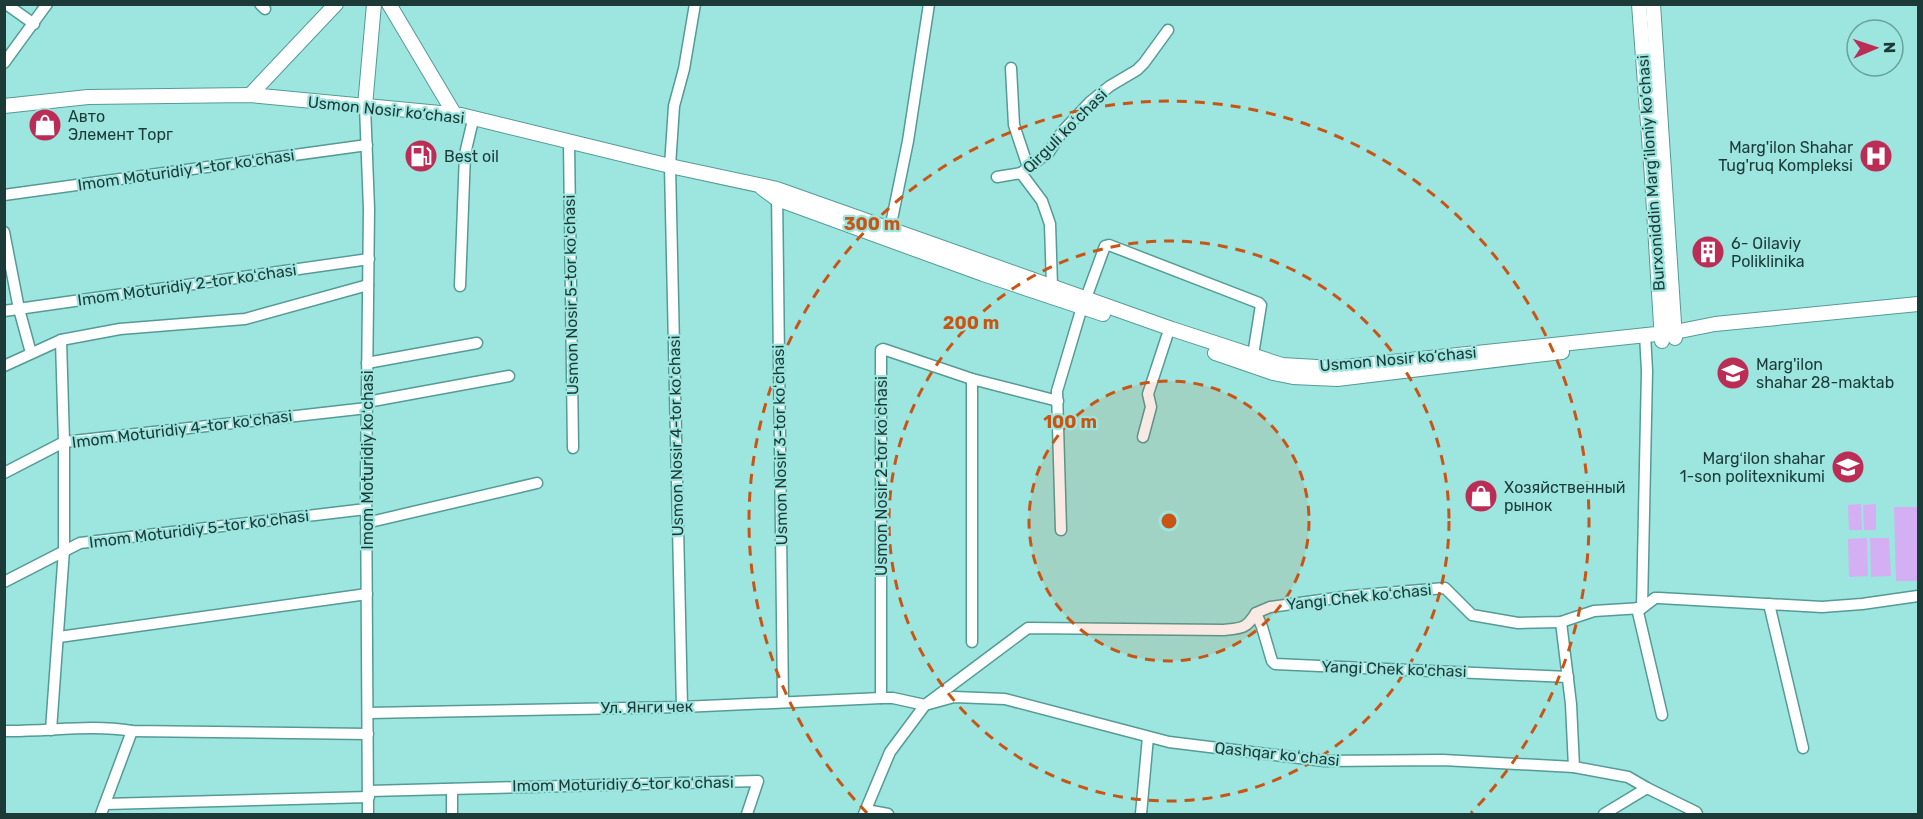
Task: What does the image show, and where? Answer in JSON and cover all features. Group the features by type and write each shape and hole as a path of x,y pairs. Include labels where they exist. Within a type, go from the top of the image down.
{"main road":[{"path":"250,95 336,4"},
{"path":"365,106 374,4"},
{"path":"389,4 454,115"},
{"name":"Burxoniddin Marg’iloniy ko’chasi","path":"1639,4 1668,336"},
{"name":"Burxoniddin Marg’iloniy ko’chasi","path":"1653,4 1668,336"},
{"name":"Usmon Nosir ko‘chasi","path":"4,106 88,97 250,95 454,115 760,187 983,274 1282,364 1334,368 1668,336 1715,324 1918,304"},
{"name":"Usmon Nosir ko‘chasi","path":"777,194 890,229 1052,286 1084,303"},
{"name":"Usmon Nosir ko‘chasi","path":"1123,316 1167,336 1274,373 1293,377 1337,380 1645,338"}],"street":[{"path":"6,4 34,24"},
{"path":"4,63 47,4"},
{"name":"Usmon Nosir 4-tor koʻchasi","path":"682,707 670,166 674,105 684,69 695,4"},
{"path":"890,229 908,141 929,4"},
{"name":"Qirguli koʻchasi","path":"1052,286 1050,224 1042,201 1024,170 1049,152 1062,132 1090,102 1110,86 1137,70 1168,30"},
{"path":"998,177 1024,170 1014,125 1011,68"},
{"name":"Imom Moturidiy koʻchasi","path":"365,106 368,145 369,260 366,509 369,814"},
{"path":"460,286 465,154 473,120"},
{"name":"Usmon Nosir 5-tor koʻchasi","path":"569,142 573,448"},
{"name":"Imom Moturidiy 1-tor koʻchasi","path":"4,195 368,145"},
{"name":"Usmon Nosir 3-tor koʻchasi","path":"777,194 783,701"},
{"path":"4,232 19,309 31,353"},
{"path":"1061,530 1058,391 1084,303 1106,246 1109,245 1259,303 1261,305 1253,355"},
{"name":"Imom Moturidiy 2-tor koʻchasi","path":"4,311 369,260"},
{"path":"4,366 61,340 120,329 245,319 368,285"},
{"path":"1143,437 1151,406 1148,394 1167,336"},
{"path":"1645,338 1640,608 1662,715"},
{"path":"51,730 64,550 61,340"},
{"path":"367,363 477,343"},
{"name":"Usmon Nosir 2-tor koʻchasi","path":"880,698 881,350 884,349 972,379 1058,401"},
{"name":"Imom Moturidiy 4-tor koʻchasi","path":"4,473 64,442 367,405 509,376"},
{"path":"972,379 972,642"},
{"path":"366,523 537,483"},
{"name":"Imom Moturidiy 5-tor koʻchasi","path":"4,582 80,543 366,509"},
{"name":"Yangi Chek koʻchasi","path":"865,812 890,752 925,705 1028,628 1224,630 1246,627 1256,612 1270,607 1350,596 1445,588 1472,615 1518,623 1562,622 1594,612 1640,608 1655,598 1822,606 1862,604 1918,596"},
{"path":"59,637 367,594"},
{"path":"1768,604 1803,748"},
{"name":"Yangi Chek ko'chasi","path":"1256,612 1275,664 1568,677"},
{"path":"1562,622 1575,767"},
{"name":"Qashqar koʻchasi","path":"925,705 954,697 1005,699 1169,742 1324,761 1443,760 1575,767 1628,777 1697,814"},
{"name":"Ул. Янги чек","path":"368,713 682,707 880,698 893,698 925,705"},
{"path":"4,731 117,728 368,734"},
{"path":"103,809 132,730"},
{"path":"1141,814 1148,737"},
{"name":"Imom Moturidiy 6-tor koʻchasi","path":"103,809 452,789 758,781 747,814"},
{"path":"452,789 452,814"},
{"path":"1604,814 1647,789"},
{"path":"865,812 888,814"}],"shaded area":[{"path":"1861,504 1862,530 1849,530 1848,505"},
{"path":"1876,504 1876,530 1864,530 1863,505"},
{"path":"1894,507 1918,507 1918,581 1896,581"},
{"path":"1867,538 1868,576 1849,577 1848,539"},
{"path":"1870,538 1889,538 1891,576 1871,577"}],"place":[{"name":"Авто Элемент Торг","path":"45,125"},
{"name":"Best oil","path":"421,156"},
{"name":"Marg'ilon Shahar Tug'ruq Kompleksi","path":"1876,156"},
{"name":"6- Oilaviy Poliklinika","path":"1708,252"},
{"name":"Marg'ilon shahar 28-maktab","path":"1733,373"},
{"name":"Margʻilon shahar 1-son politexnikumi","path":"1848,467"},
{"name":"Хозяйственный рынок","path":"1481,496"}]}
